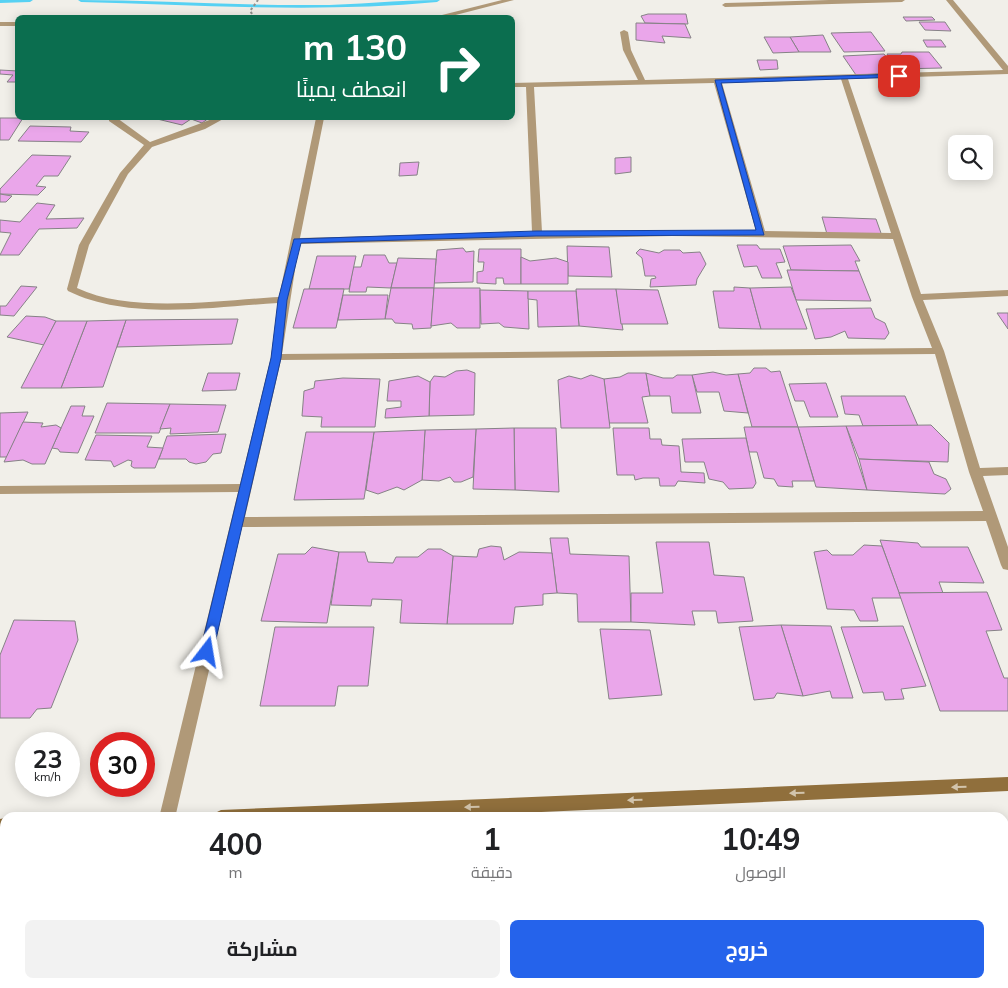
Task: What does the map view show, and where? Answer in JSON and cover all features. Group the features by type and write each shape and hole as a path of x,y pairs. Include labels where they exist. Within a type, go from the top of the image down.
{"main road":[{"path":"360,812 1008,784"}],"street":[{"path":"446,15 511,0"},
{"path":"725,5 902,0"},
{"path":"949,0 1008,71"},
{"path":"0,24 15,24"},
{"path":"624,32 628,50 643,82"},
{"path":"515,85 844,78 1008,71"},
{"path":"844,78 917,297 939,352 974,472 1008,566"},
{"path":"717,81 761,233"},
{"path":"530,84 536,234"},
{"path":"113,120 149,145"},
{"path":"217,120 149,145 124,173 84,245 72,288 80,295 116,303 171,304 283,300"},
{"path":"168,812 276,358 283,300 297,241 320,120"},
{"path":"297,241 536,234 761,233 897,236"},
{"path":"917,297 1008,293"},
{"path":"276,358 939,352"},
{"path":"974,472 1008,471"},
{"path":"0,490 244,488"},
{"path":"238,522 991,516"}],"path":[{"path":"253,15 250,11 258,0"}],"building":[{"path":"648,14 686,14 688,24 645,23 641,16"},
{"path":"903,17 932,17 935,20 906,21"},
{"path":"919,22 945,22 951,31 925,30"},
{"path":"636,23 685,24 691,38 662,36 665,43 636,40"},
{"path":"871,32 885,51 844,52 831,33"},
{"path":"823,35 831,52 799,52 790,37"},
{"path":"764,37 790,37 799,52 773,53"},
{"path":"923,40 941,40 946,47 927,47"},
{"path":"902,52 929,52 942,68 897,69 887,54 901,54"},
{"path":"884,54 900,73 856,75 843,56"},
{"path":"757,60 777,60 778,69 760,70"},
{"path":"0,70 15,71 15,82 7,82 13,75 0,74"},
{"path":"0,118 22,120 9,140 0,140"},
{"path":"161,120 190,120 182,125"},
{"path":"194,120 206,120 202,123"},
{"path":"30,126 71,127 70,131 89,132 81,142 18,141"},
{"path":"32,155 71,156 58,176 44,176 36,186 46,187 38,195 0,194 0,189"},
{"path":"631,157 631,172 615,174 615,158"},
{"path":"419,162 417,175 399,176 400,163"},
{"path":"0,194 12,196 6,202 0,202"},
{"path":"37,203 55,205 46,219 84,218 77,228 39,229 19,255 0,255 11,233 0,232 0,220 20,222"},
{"path":"822,217 876,219 882,236 827,234"},
{"path":"737,245 757,245 760,249 780,249 785,262 776,263 782,278 762,278 757,266 744,267"},
{"path":"851,245 860,261 855,261 859,271 791,270 783,246"},
{"path":"567,246 609,247 612,277 568,276"},
{"path":"463,248 466,252 474,251 473,282 434,283 437,250"},
{"path":"479,249 521,249 521,284 504,284 503,278 496,278 496,284 477,283 477,272 483,271 484,262 478,262"},
{"path":"640,249 659,253 664,250 680,250 683,253 700,252 706,264 697,279 696,285 650,287 651,279 656,278 655,276 645,276 642,258 636,253"},
{"path":"364,255 385,255 389,263 397,263 391,288 367,287 366,292 349,292 353,267 361,267"},
{"path":"317,256 356,256 349,289 309,289"},
{"path":"521,257 530,261 556,258 568,262 568,284 521,284"},
{"path":"398,258 436,259 434,288 391,288"},
{"path":"787,270 859,271 871,301 796,300"},
{"path":"21,286 37,287 14,316 0,315 0,306 6,306"},
{"path":"734,287 750,288 761,329 719,328 713,291 734,291"},
{"path":"791,287 807,329 761,329 750,288"},
{"path":"391,288 434,288 431,328 413,329 412,324 395,323 392,319 385,319"},
{"path":"434,288 480,288 480,328 457,328 451,323 431,326"},
{"path":"304,289 344,289 336,328 293,328"},
{"path":"576,289 616,289 623,330 579,326"},
{"path":"616,289 658,290 668,324 621,324"},
{"path":"480,290 528,291 529,329 504,327 499,323 481,324"},
{"path":"528,291 576,291 579,326 538,327 537,300 528,299"},
{"path":"343,295 388,295 385,319 338,320"},
{"path":"871,308 875,318 885,323 889,333 885,339 848,338 845,331 831,337 815,339 806,309"},
{"path":"997,313 1008,313 1008,329"},
{"path":"26,316 45,317 56,321 44,345 7,337"},
{"path":"238,319 232,344 117,347 126,320"},
{"path":"126,320 103,387 61,388 87,321"},
{"path":"56,321 87,321 61,388 21,388"},
{"path":"754,368 766,368 771,372 780,371 798,427 752,427 738,374 750,373"},
{"path":"467,370 475,373 474,415 429,416 430,382 434,376 445,377 456,371"},
{"path":"713,372 726,375 738,374 748,413 724,411 719,392 697,392 692,375"},
{"path":"208,373 240,373 236,390 202,391"},
{"path":"628,373 646,373 650,396 642,397 648,423 609,423 604,379 620,377"},
{"path":"646,373 663,378 673,378 677,375 692,375 701,413 672,413 670,396 650,396"},
{"path":"591,375 604,379 610,428 561,428 558,380 569,376 581,379"},
{"path":"418,376 430,382 429,416 385,418 386,409 401,407 401,401 387,401 389,381"},
{"path":"343,378 380,379 375,427 321,427 322,417 302,416 304,391 314,388 315,381"},
{"path":"826,383 838,417 810,417 804,401 795,401 789,384"},
{"path":"841,396 905,396 918,426 863,426 859,415 845,414"},
{"path":"107,403 170,404 159,433 95,433"},
{"path":"170,404 226,405 218,432 170,434 171,428 160,429"},
{"path":"71,406 85,406 82,416 94,416 78,453 60,452 58,449 52,448"},
{"path":"28,412 7,457 0,457 0,413"},
{"path":"23,422 43,423 41,427 56,425 61,428 45,464 32,464 23,460 4,462"},
{"path":"931,425 949,443 948,462 859,459 846,426"},
{"path":"846,426 867,490 816,487 798,427"},
{"path":"744,427 798,427 814,481 792,481 793,487 778,486 774,479 764,478 757,452 749,452"},
{"path":"514,428 556,428 559,492 515,490"},
{"path":"514,428 515,490 473,489 476,429"},
{"path":"613,428 649,428 650,439 661,439 662,445 679,446 681,472 704,473 705,483 678,481 675,486 660,486 659,478 635,480 634,475 617,475"},
{"path":"476,429 473,477 461,482 454,482 450,477 439,481 422,480 425,430"},
{"path":"425,430 422,480 404,490 397,487 378,494 366,490 374,432"},
{"path":"306,432 374,432 364,499 294,500"},
{"path":"226,434 221,453 213,454 206,462 196,464 186,459 159,459 167,436"},
{"path":"96,435 152,436 147,447 163,448 155,468 134,468 131,466 132,461 128,460 114,467 111,461 85,460"},
{"path":"746,438 756,483 753,488 729,489 723,482 709,479 704,462 685,462 682,439"},
{"path":"859,459 929,462 934,474 946,479 951,489 945,494 867,490"},
{"path":"550,538 568,538 570,554 629,556 631,622 578,622 577,594 557,593"},
{"path":"880,540 918,543 921,547 968,547 984,583 939,582 943,593 899,593"},
{"path":"656,542 709,542 714,575 744,577 753,621 718,623 716,611 692,611 695,625 631,622 631,593 663,593"},
{"path":"864,545 882,546 901,598 872,598 878,621 860,621 854,610 827,609 814,552 827,550 832,555 853,555"},
{"path":"491,546 501,547 504,560 519,552 552,553 557,593 543,594 543,605 515,607 513,624 447,624 453,556 477,557 479,549"},
{"path":"312,547 339,552 327,623 261,621 278,554 305,554"},
{"path":"428,549 441,549 453,556 447,624 400,623 402,600 372,599 371,606 331,605 339,552 365,552 368,562 393,563 396,557 418,557"},
{"path":"987,592 1002,630 986,631 1004,678 1008,678 1008,711 940,711 899,593"},
{"path":"14,620 75,621 78,640 51,708 37,709 30,718 0,718 0,655"},
{"path":"781,625 831,626 853,698 832,698 830,691 803,696"},
{"path":"781,625 803,696 777,693 774,698 754,700 739,627"},
{"path":"903,626 926,686 901,689 904,699 885,700 883,692 863,693 841,627"},
{"path":"275,627 374,627 368,686 338,686 335,706 260,706"},
{"path":"600,629 650,630 662,695 609,699"}],"waterway":[{"path":"0,1 30,0"},
{"path":"81,0 304,7 348,7 437,0"}],"route":[{"path":"207,652 276,358 283,300 297,241 536,234 761,233 717,81 899,76"}]}
